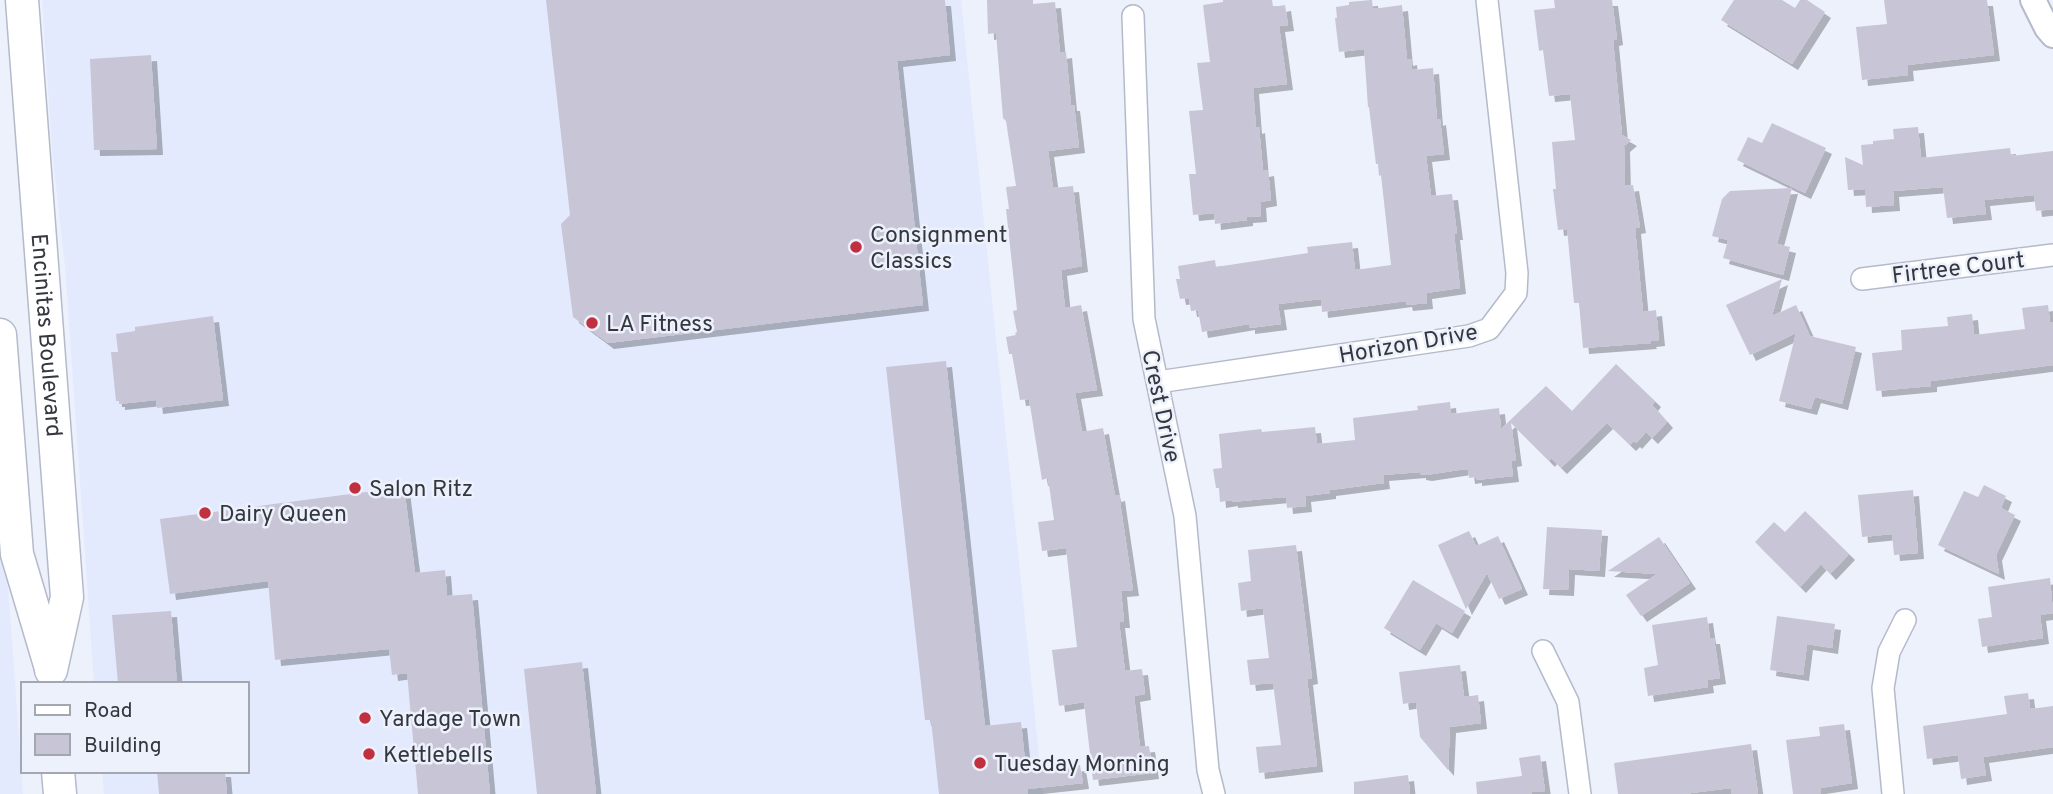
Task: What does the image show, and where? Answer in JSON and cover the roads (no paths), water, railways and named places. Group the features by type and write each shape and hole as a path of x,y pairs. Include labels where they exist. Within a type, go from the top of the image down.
{"main road":[{"name":"Encinitas Boulevard","path":"22,0 66,597 52,677"},
{"name":"Encinitas Boulevard","path":"0,335 2,388 17,554 52,677"},
{"path":"58,773 60,794"}],"street":[{"name":"Horizon Drive","path":"1158,382 1469,336 1489,329 1516,293 1517,273 1487,0"},
{"path":"2033,0 2053,35"},
{"name":"Crest Drive","path":"1133,16 1144,319 1185,516 1208,770 1214,794"},
{"name":"Firtree Court","path":"1862,279 2053,255"},
{"path":"1894,794 1882,688 1889,652 1905,620"},
{"path":"1542,652 1568,702 1580,794"}],"place":[{"name":"Consignment Classics","path":"856,247"},
{"name":"LA Fitness","path":"592,323"},
{"name":"Salon Ritz","path":"355,488"},
{"name":"Dairy Queen","path":"205,513"},
{"name":"Yardage Town","path":"365,718"},
{"name":"Kettlebells","path":"369,754"},
{"name":"Tuesday Morning","path":"980,763"}]}
